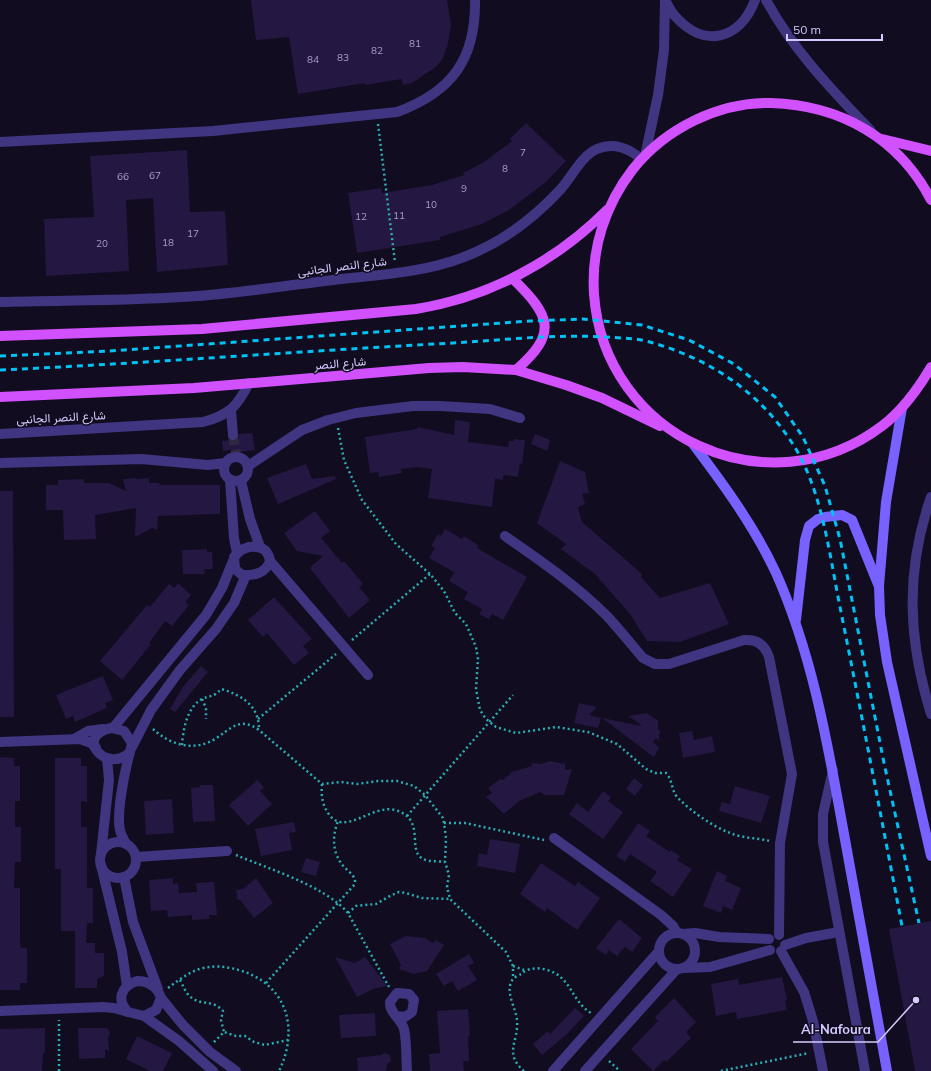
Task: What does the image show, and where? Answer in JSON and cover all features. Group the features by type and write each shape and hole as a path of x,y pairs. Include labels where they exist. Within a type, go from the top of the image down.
{"main road":[{"path":"931,200 923,184 904,160 881,139 836,114 796,104 754,103 714,112 677,130 643,158 624,182 609,207 598,241 593,277 596,313 599,327 605,348 621,380 644,408 671,431 693,444 716,454 747,461 766,463 791,462 816,458 840,450 862,439 883,425 902,408 931,375"},
{"path":"881,139 931,151"},
{"path":"0,336 202,329 416,309 448,304 513,279 550,258 580,235 609,207"},
{"path":"513,279 535,301 542,312 544,322 544,337 538,348 531,357 516,370"},
{"name":"شارع النصر","path":"0,397 249,383 429,368 462,367 516,370 566,385 602,398 671,431"},
{"path":"918,389 931,367"},
{"path":"902,408 886,502 879,586 880,615 888,662 929,836 931,854"},
{"path":"693,444 740,509 775,572 796,621 812,675 833,770 887,1071"},
{"path":"796,621 805,540 809,526 818,519 842,515 852,520 879,586"}],"street":[{"path":"0,142 213,131 377,116 397,112 417,105 435,94 450,80 462,63 471,44 475,23 475,0"},
{"path":"665,0 675,16 689,28 707,36 715,37 730,31 744,20 755,0"},
{"path":"643,158 658,95 664,50 665,0"},
{"path":"766,0 790,38 817,74 872,133"},
{"name":"شارع النصر الجانبى","path":"0,302 197,296 420,270 448,263 483,248 509,234 544,206 574,173 586,156 599,148 614,146 622,147 643,158"},
{"name":"شارع النصر الجانبى","path":"0,434 203,422 218,418 231,411 240,401 249,383"},
{"path":"248,466 302,430 337,418 384,409 413,406 490,409 520,418"},
{"path":"231,411 233,435"},
{"path":"0,463 142,459 208,465 226,463 236,455 244,460 248,466 248,473 232,479"},
{"path":"226,463 225,472 232,479 244,498 260,547 268,553 270,560 368,675"},
{"path":"208,465 232,479"},
{"path":"232,479 235,557 238,573 246,575 262,571 270,560"},
{"path":"931,497 924,516 916,557 912,598 914,639 920,680 931,714"},
{"path":"233,500 244,498"},
{"path":"505,536 557,572 579,591 606,616 648,662 655,664 669,664 744,640 755,640 764,647 769,658 792,774 780,842 779,935 782,937 783,948 804,992 813,1021 823,1071"},
{"path":"131,750 120,759 107,758 101,755 96,748 93,742 94,737 108,728 206,615 222,588 235,557 249,547 260,547"},
{"path":"126,844 120,831 119,823 124,781 131,750 146,720 180,670 216,629 234,603 246,575"},
{"path":"74,739 88,731 108,728 124,732 129,737 131,750"},
{"path":"0,742 74,739 86,740 96,748"},
{"path":"107,758 109,780 101,862 122,952 124,990 122,1004 128,1012"},
{"path":"833,770 823,814 823,842 865,1071"},
{"path":"558,841 661,915 680,934 689,938 695,951 693,958 680,968 585,1071"},
{"path":"115,842 126,844 131,847 136,857 134,867 128,875 124,877 112,877 107,874 101,862 105,848 115,842"},
{"path":"136,857 227,851"},
{"path":"124,877 133,922 160,994 156,1010 144,1016"},
{"path":"659,951 664,964 680,968 710,967 770,950 777,952 806,938 839,932"},
{"path":"554,1071 659,951 664,938 680,934 695,933 719,937 769,939 771,936 779,935"},
{"path":"769,939 768,943 770,950"},
{"path":"103,1007 137,981 148,983 160,994 206,1049 236,1071"},
{"path":"404,1033 412,1012 414,1000 409,994 401,992 391,998 390,1006 402,1024 407,1071"},
{"path":"0,1010 103,1007 114,1008 144,1016 179,1041 213,1071"},
{"path":"396,1016 405,1016 412,1012"}],"path":[{"path":"377,116 396,273"},
{"path":"337,418 344,460 362,500 379,524 400,548 430,574 450,600 455,613 466,624 476,647 478,659 476,690 480,710 490,723 502,730 516,734 556,727 578,729 598,735 617,744 646,769 655,773 666,773 670,778 673,791 678,798 718,826 731,833 780,842"},
{"path":"182,745 184,728 189,714 202,699 212,697 221,690 240,696 251,704 256,714 259,730"},
{"path":"407,816 513,695"},
{"path":"202,699 206,708 206,719"},
{"path":"146,720 161,736 182,745 205,744 236,725 248,725 259,730 322,784 340,782 357,784 378,780 397,781 414,786 425,795 443,818 446,838 445,862 449,875 447,887 450,899 500,945 511,959 514,979"},
{"path":"322,784 321,792 325,807 329,814 338,821 352,821 373,811 383,809 393,810 407,816 414,827 415,849 419,856 429,861 445,862"},
{"path":"266,983 355,884 356,881 353,876 340,863 335,849 334,835 338,821"},
{"path":"444,823 465,823 558,841"},
{"path":"227,851 319,891 339,903 348,913 394,995"},
{"path":"348,913 356,906 376,904 400,892 406,892 422,898 450,899"},
{"path":"160,994 194,971 217,966 233,968 249,973 266,983 283,1003 288,1020 288,1040 284,1062 279,1071"},
{"path":"513,966 524,970 541,968 560,976 569,984 576,1000 584,1009 600,1018"},
{"path":"524,970 514,979 511,985 510,996 516,1013 517,1027 513,1055 516,1064 524,1071"},
{"path":"180,980 192,998 199,1002 212,1003 223,1011 221,1020 224,1032"},
{"path":"59,1071 60,1009"},
{"path":"224,1032 236,1036 245,1036 254,1042 265,1045 288,1040"},
{"path":"206,1049 224,1032"},
{"path":"721,1071 819,1051"}],"building":[{"path":"251,0 447,0 451,25 448,43 443,58 437,66 412,83 403,85 402,79 365,85 365,83 298,94 289,37 256,40"},
{"path":"526,123 566,161 546,182 509,210 482,224 440,237 440,240 357,253 348,193 381,188 382,193 432,185 464,175 463,173 484,162 512,141 510,139"},
{"path":"187,150 190,212 225,211 228,265 157,272 153,198 126,200 129,271 46,276 44,219 94,217 90,156"},
{"path":"455,420 470,422 468,442 508,447 509,441 514,441 514,439 525,440 522,464 520,463 518,477 504,475 503,480 495,479 492,507 428,498 432,469 417,467 401,469 402,473 379,477 378,472 370,473 365,437 417,429 418,427 454,435"},
{"path":"252,433 255,450 233,453 232,450 223,451 222,441 234,441 239,438 239,434"},
{"path":"535,434 550,440 547,451 531,444"},
{"path":"560,461 585,472 589,493 582,494 585,504 578,507 582,522 642,574 641,577 660,598 710,583 729,624 680,642 647,641 630,614 595,574 561,549 566,544 537,523"},
{"path":"306,464 312,479 335,476 336,479 278,504 267,478"},
{"path":"149,478 149,483 159,483 160,485 220,485 220,514 158,516 157,530 152,528 135,537 136,508 95,515 96,539 64,540 63,510 46,510 46,485 58,485 58,480 84,479 84,483 109,483 126,491 123,479"},
{"path":"0,491 13,491 14,717 0,717"},
{"path":"315,511 330,531 321,538 342,563 344,561 363,584 359,587 370,600 349,618 310,568 323,556 297,551 284,533"},
{"path":"445,529 462,539 464,536 478,545 477,548 527,577 503,620 492,614 489,619 479,614 482,609 464,599 468,592 449,581 454,572 429,558 435,548 431,546 438,534 441,536"},
{"path":"207,549 207,552 212,552 213,569 204,569 205,574 183,574 182,550"},
{"path":"178,583 191,595 185,602 189,605 172,626 165,621 149,643 151,644 122,680 100,661 147,605 150,607 169,584 174,588"},
{"path":"274,597 312,639 303,646 309,653 294,665 267,633 263,637 248,620"},
{"path":"201,666 208,672 175,712 170,709 182,688"},
{"path":"103,676 113,700 105,703 107,708 75,722 73,716 66,719 56,695"},
{"path":"579,703 597,707 589,715 601,718 598,728 574,723"},
{"path":"647,713 658,721 658,730 661,731 659,734 659,741 656,738 653,742 659,748 654,757 602,718 642,726 629,716"},
{"path":"692,731 694,740 712,736 715,752 683,758 679,733"},
{"path":"0,757 14,758 14,766 20,766 20,801 15,801 15,827 21,827 21,862 15,862 14,888 20,888 20,940 21,948 27,948 27,983 20,983 20,990 0,990"},
{"path":"55,758 81,758 81,766 87,766 87,802 81,801 81,827 87,827 87,888 93,888 93,923 87,923 86,943 95,943 95,953 104,953 104,976 97,979 97,988 75,988 75,931 61,931 61,869 55,869"},
{"path":"550,761 565,764 565,770 572,769 564,795 545,795 540,792 519,801 504,814 486,797 492,793 488,788 500,779 503,780 512,772 532,766 531,763 541,764"},
{"path":"634,778 643,785 635,796 626,789"},
{"path":"257,780 264,787 260,791 272,804 248,826 229,805"},
{"path":"200,785 213,785 215,821 193,822 191,788 200,787"},
{"path":"735,786 770,796 761,823 719,811 722,802 730,804"},
{"path":"603,791 611,797 608,801 623,812 603,839 569,814 577,803 588,812"},
{"path":"172,799 174,833 146,835 144,801"},
{"path":"294,822 296,832 289,833 292,850 261,856 255,829"},
{"path":"638,823 650,831 646,836 670,852 671,850 680,856 677,860 692,869 673,897 650,881 657,872 630,854 625,862 616,856"},
{"path":"490,839 520,844 515,873 477,866 479,853 487,855"},
{"path":"306,858 320,862 316,876 301,872"},
{"path":"541,863 575,886 578,882 600,898 577,930 547,908 545,912 520,894"},
{"path":"717,871 727,876 725,881 741,888 732,910 723,906 721,913 703,906"},
{"path":"173,878 173,884 178,883 179,893 197,892 196,883 214,882 217,915 209,915 209,919 192,920 192,915 168,917 167,910 151,911 149,880"},
{"path":"256,878 273,903 254,918 240,900 237,899 236,890 243,889"},
{"path":"619,919 642,938 632,952 625,947 617,956 609,950 606,955 596,948"},
{"path":"931,921 931,1071 915,1071 889,929"},
{"path":"406,936 425,938 433,943 436,940 444,945 427,971 413,974 399,969 401,965 390,944"},
{"path":"469,954 474,963 468,966 477,980 458,991 452,981 444,986 436,974"},
{"path":"335,957 355,963 365,957 387,986 373,989 357,997"},
{"path":"782,977 787,1000 785,1001 787,1010 737,1019 736,1012 716,1016 711,984 738,979 739,985"},
{"path":"674,998 696,1022 686,1032 691,1038 666,1062 664,1060 653,1071 631,1049 658,1021 655,1017"},
{"path":"575,1008 584,1016 567,1034 542,1055 533,1044 548,1031 550,1034"},
{"path":"468,1009 470,1035 468,1036 469,1061 463,1061 464,1071 430,1071 429,1054 440,1053 437,1011"},
{"path":"375,1013 376,1036 341,1038 339,1015"},
{"path":"45,1028 45,1053 43,1053 42,1071 0,1071 0,1029"},
{"path":"78,1028 107,1028 110,1032 108,1038 109,1051 105,1049 105,1058 79,1059"},
{"path":"137,1036 172,1053 163,1071 150,1071 126,1059"},
{"path":"384,1053 390,1055 391,1061 387,1064 386,1071 358,1071 357,1058 381,1055"}],"tunnel":[{"path":"233,435 236,453"}],"railway":[{"path":"0,356 110,351 530,321 583,319 642,325 689,340 734,364 775,397 803,437 825,486 840,539 884,763 919,923"},
{"path":"0,370 568,336 606,337 646,341 690,356 711,367 748,393 780,426 804,464 812,484 819,505 829,548 902,926"}],"place":[{"name":"Al-Nafoura","path":"916,1000"}]}
